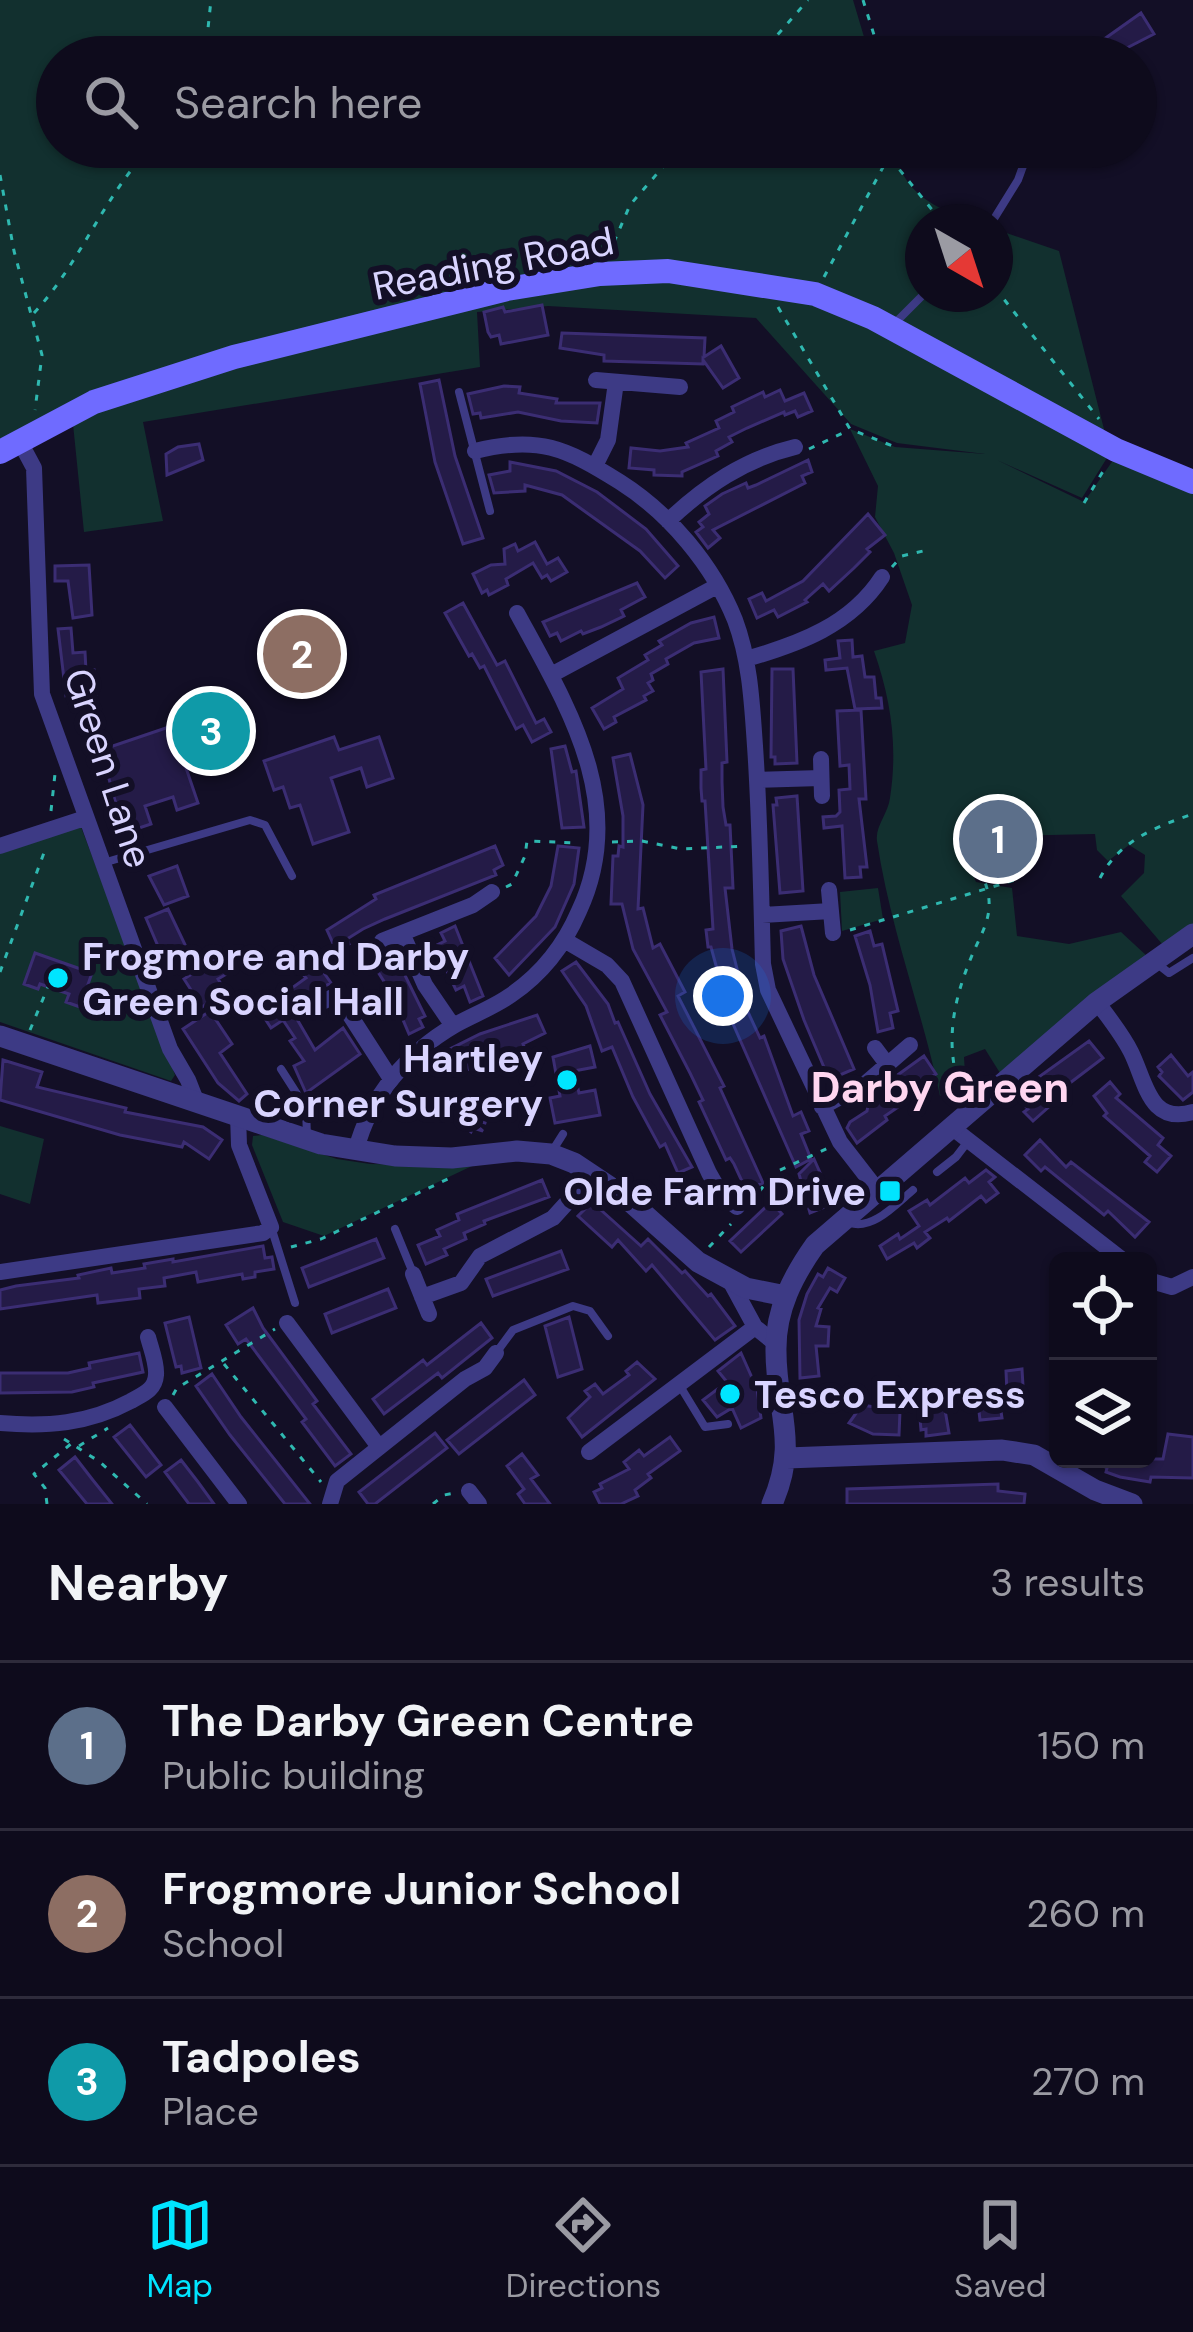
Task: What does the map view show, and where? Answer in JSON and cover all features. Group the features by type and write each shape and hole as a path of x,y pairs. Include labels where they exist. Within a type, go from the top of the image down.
{"main road":[{"name":"Reading Road","path":"19,441 125,390 234,357 507,289 600,274 668,271 814,294 891,327 1116,450 1193,482"}],"street":[{"path":"596,380 680,387"},
{"path":"595,466 608,440 616,382"},
{"name":"Green Lane","path":"19,441 34,468 42,694 170,1049 197,1103"},
{"path":"475,451 510,442 550,446 595,466 642,496 668,521 717,586 734,619 746,659 768,989 840,1142 878,1191"},
{"path":"668,521 718,479 795,447"},
{"path":"746,659 827,629 871,595 882,577"},
{"path":"551,675 717,586"},
{"path":"356,1150 362,1128 412,1053 509,997 539,973 566,941 590,888 599,842 597,790 586,752 517,613"},
{"path":"757,780 822,787 821,758"},
{"path":"0,846 85,818"},
{"path":"829,890 833,933"},
{"path":"382,941 473,905 492,892"},
{"path":"762,915 831,910"},
{"path":"402,933 425,985 453,1026"},
{"path":"772,1504 788,1458 776,1344 786,1295 815,1245 1097,1002 1193,934"},
{"path":"566,941 607,965 622,981 709,1173 721,1194 737,1207"},
{"path":"307,1009 337,994 391,1079"},
{"path":"1097,1002 1122,1036 1148,1095 1163,1112 1177,1117 1193,1112"},
{"path":"0,1036 307,1139 356,1150 452,1158 557,1144 698,1262 730,1281 786,1295"},
{"path":"822,1107 866,1083 910,1045"},
{"path":"874,1048 887,1064"},
{"path":"0,1272 263,1233 271,1227 239,1145 238,1115"},
{"path":"950,1126 1113,1252"},
{"path":"413,1274 426,1305 461,1283 480,1256 553,1217 592,1174"},
{"path":"1157,1283 1172,1287 1193,1277"},
{"path":"730,1281 755,1328 776,1344"},
{"path":"287,1323 380,1447"},
{"path":"589,1452 755,1328"},
{"path":"0,1423 41,1426 82,1421 148,1391 156,1380 156,1369 148,1337"},
{"path":"330,1497 337,1480 485,1368 496,1352"},
{"path":"165,1407 239,1504"},
{"path":"788,1458 1002,1450 1034,1455 1095,1490 1132,1504"}],"lane":[{"path":"1003,204 1022,168"},
{"path":"891,327 906,312"},
{"path":"459,392 490,511"},
{"path":"103,863 250,820 265,825 292,876"},
{"path":"1153,961 1169,974 1193,958"},
{"path":"281,1069 307,1108 307,1139"},
{"path":"937,1172 970,1139"},
{"path":"844,1220 856,1227 869,1224 913,1190"},
{"path":"271,1227 295,1303"},
{"path":"395,1229 413,1274"},
{"path":"496,1352 513,1330 573,1306 590,1311 608,1336"},
{"path":"680,1386 705,1427 728,1424"}],"path":[{"path":"207,36 211,0"},
{"path":"776,36 808,0"},
{"path":"863,0 874,36"},
{"path":"33,315 69,274 94,221 135,168"},
{"path":"600,274 631,205 662,168"},
{"path":"814,294 882,168"},
{"path":"899,168 928,204"},
{"path":"0,175 14,251 42,355 34,412 19,441"},
{"path":"766,285 850,429 895,447"},
{"path":"1013,310 1112,434 1116,450 1084,502"},
{"path":"795,447 803,452 850,429"},
{"path":"882,577 902,556 923,551"},
{"path":"1100,878 1108,862 1145,831 1193,814"},
{"path":"0,972 52,830"},
{"path":"969,836 972,859 987,888 989,915 955,1001 951,1035 951,1062 970,1110"},
{"path":"492,892 512,884 527,841 642,841 681,849 759,845"},
{"path":"833,933 865,928 1015,880"},
{"path":"25,1044 48,987"},
{"path":"698,1262 774,1173 840,1142"},
{"path":"280,1250 321,1239 460,1173"},
{"path":"165,1407 177,1388 287,1323"},
{"path":"222,1361 330,1497"},
{"path":"79,1446 118,1423"},
{"path":"41,1426 79,1446 147,1504"},
{"path":"46,1504 45,1487 34,1474 72,1443"},
{"path":"433,1504 444,1495 474,1498"}],"green space":[{"path":"0,0 853,0 864,36 36,36 36,168 900,168 913,188 934,204 905,204 905,312 1013,312 1013,235 1059,251 1110,453 1082,498 997,460 1084,502 1116,456 1193,492 1193,926 1163,945 1121,896 1144,873 1145,855 1129,845 1108,861 1097,850 1095,834 956,837 976,882 1012,888 1017,936 1069,944 1121,932 1148,957 1000,1073 985,1049 964,1057 965,1075 940,1096 877,841 890,798 893,742 889,705 874,651 905,643 912,605 875,517 878,486 850,429 895,447 985,454 897,443 851,424 756,318 548,306 477,312 480,367 143,422 163,521 84,532 73,424 18,454 0,438"},
{"path":"81,827 175,1075 171,1081 0,1022 0,852"},
{"path":"878,888 883,919 842,931 840,892"},
{"path":"0,1126 44,1139 30,1204 0,1194"},
{"path":"253,1136 337,1159 370,1164 472,1166 324,1236 283,1222 252,1145"}],"building":[{"path":"1141,13 1154,34 1150,36 1108,36"},
{"path":"542,305 548,335 501,344 499,335 491,337 488,332 484,312"},
{"path":"562,333 705,338 704,357 721,346 739,378 723,388 703,360 703,364 604,361 604,355 560,348"},
{"path":"439,380 455,456 483,538 463,544 435,462 420,384"},
{"path":"504,386 557,399 556,403 600,403 597,423 518,412 481,418 480,413 473,414 468,394"},
{"path":"780,390 785,401 804,393 812,411 798,417 795,411 784,412 729,437 732,442 716,451 718,456 682,476 629,468 631,448 688,447 686,443 719,428 716,421 734,412 732,407 763,392 765,397"},
{"path":"199,444 203,460 167,475 166,454"},
{"path":"808,460 812,472 802,476 805,483 713,530 720,538 708,548 696,532 709,514 705,506 746,483 748,488"},
{"path":"510,462 556,471 597,492 646,529 678,566 665,578 640,551 562,495 525,485 525,491 494,493 489,475 510,471"},
{"path":"868,514 885,535 854,568 829,591 823,584 807,602 778,617 774,610 757,618 749,599 762,593 766,601 803,581"},
{"path":"535,542 547,564 558,558 567,572 551,581 547,575 542,578 533,563 506,579 508,585 489,595 487,590 482,593 473,574 505,564 504,549 515,544 518,551"},
{"path":"89,565 92,615 73,618 68,581 55,581 55,566"},
{"path":"637,583 645,597 621,610 624,616 561,641 557,633 550,636 543,622"},
{"path":"463,603 497,665 505,661 536,723 544,719 551,732 532,742 523,725 516,729 484,666 480,668 469,656 445,613"},
{"path":"714,617 719,638 694,643 666,659 668,664 651,674 653,680 648,683 653,691 644,696 646,700 614,717 616,722 604,729 592,708 623,689 618,678 648,660 645,655 662,645 659,641 691,623"},
{"path":"71,628 73,653 85,652 86,671 94,670 96,694 66,696 58,629"},
{"path":"852,640 853,657 862,656 865,677 874,677 882,708 855,709 847,668 826,670 825,660 840,658 838,641"},
{"path":"723,669 727,762 722,763 723,807 726,825 730,825 733,888 725,888 732,949 748,1012 760,1038 764,1036 793,1116 801,1112 809,1131 801,1134 811,1159 796,1167 730,1017 708,947 706,930 713,929 701,788 701,770 706,769 701,672"},
{"path":"772,669 793,669 797,763 775,764 771,757"},
{"path":"222,709 234,740 183,759 198,803 177,810 173,797 145,806 151,824 124,833 101,750"},
{"path":"861,710 866,799 859,799 867,867 860,867 861,877 845,878 842,826 824,828 823,817 840,812 839,790 850,789 849,765 840,766 837,711"},
{"path":"334,737 339,750 379,737 393,778 367,787 361,768 331,778 349,832 313,844 300,805 290,808 283,787 274,790 264,761"},
{"path":"565,746 572,772 576,771 584,827 562,828 551,749"},
{"path":"630,754 643,805 638,909 643,908 653,948 660,944 685,992 678,996 724,1086 720,1088 763,1183 746,1190 730,1158 726,1160 699,1102 703,1100 660,1015 667,1012 633,949 622,904 611,904 613,856 623,847 613,758"},
{"path":"797,796 803,891 780,893 773,805 777,805 776,798"},
{"path":"979,824 1017,824 1017,854 979,854"},
{"path":"495,846 503,865 494,870 496,875 363,929 336,950 327,930 376,899 374,895"},
{"path":"558,846 579,848 574,884 555,927 509,975 495,958 536,916 551,886"},
{"path":"177,866 188,896 164,905 149,876"},
{"path":"168,909 188,951 166,973 155,954 160,951 146,918"},
{"path":"455,926 483,996 470,1002 464,986 456,990 435,946 445,941 441,933"},
{"path":"801,926 814,975 854,1069 833,1078 804,1020 783,959 781,931"},
{"path":"870,931 874,946 882,944 898,1011 890,1013 893,1028 878,1032 855,936"},
{"name":"Frogmore and Darby Green Social Hall","path":"35,953 92,973 80,1007 66,1002 69,994 24,984"},
{"path":"385,954 389,963 397,959 425,1016 419,1019 423,1027 409,1034 371,961"},
{"path":"220,956 230,972 211,990 216,998 202,1007 184,979"},
{"path":"576,962 608,1004 650,1094 692,1167 678,1173 633,1097 612,1047 602,1051 586,1006 562,971"},
{"path":"317,963 331,983 301,998 294,1014 315,1050 343,1028 360,1054 306,1093 294,1066 304,1061 290,1041 295,1038 283,1020 271,1028 260,1011 306,978 302,973"},
{"path":"210,1011 232,1044 220,1053 247,1094 239,1101 218,1083 183,1029"},
{"path":"537,1015 545,1033 523,1044 525,1049 486,1067 484,1061 469,1069 464,1059 441,1070 434,1057 480,1034"},
{"path":"1089,1041 1103,1058 1066,1086 1069,1089 1033,1121 1015,1094"},
{"name":"Hartley Corner Surgery","path":"590,1046 595,1067 574,1071 579,1093 595,1090 600,1115 555,1123 550,1098 560,1096 553,1057"},
{"path":"1171,1055 1188,1076 1193,1072 1193,1092 1183,1100 1159,1076 1158,1067"},
{"path":"924,1056 936,1074 913,1088 915,1092 885,1116 887,1120 857,1143 847,1128 850,1122 867,1111 869,1100 884,1090 881,1087"},
{"path":"3,1060 42,1072 37,1087 126,1108 125,1112 203,1127 222,1140 209,1159 184,1142 182,1147 120,1135 0,1100"},
{"path":"1110,1082 1120,1094 1116,1098 1163,1138 1158,1145 1171,1156 1157,1172 1145,1162 1150,1156 1104,1116 1107,1113 1094,1096"},
{"path":"428,1096 461,1111 465,1099 490,1107 485,1123 474,1123 483,1131 473,1128 471,1132"},
{"path":"1040,1140 1066,1167 1071,1162 1149,1222 1135,1237 1108,1211 1104,1215 1045,1167 1041,1171 1025,1155"},
{"path":"814,1159 829,1193 821,1196 825,1207 810,1213 799,1174"},
{"path":"986,1170 995,1177 989,1182 998,1193 986,1202 981,1196 949,1221 925,1232 930,1238 917,1248 914,1243 887,1259 880,1246 919,1226 909,1211 927,1200 930,1205 965,1178 969,1183"},
{"path":"542,1180 549,1197 484,1221 464,1233 466,1239 444,1249 447,1255 426,1264 418,1245 440,1236 437,1230 459,1220 457,1214"},
{"path":"592,1202 641,1246 648,1239 685,1271 711,1294 735,1326 715,1340 652,1265 646,1271 618,1240 612,1247 578,1216"},
{"path":"771,1202 782,1214 741,1252 730,1241"},
{"path":"376,1239 384,1258 309,1287 302,1268"},
{"path":"263,1246 274,1269 255,1272 255,1277 243,1279 242,1274 198,1282 196,1272 164,1278 165,1286 139,1289 140,1298 98,1303 97,1295 0,1309 0,1290 16,1286"},
{"path":"561,1251 568,1269 493,1296 486,1279"},
{"path":"828,1268 845,1278 837,1292 830,1288 818,1308 816,1326 829,1327 828,1346 816,1346 819,1376 800,1378 799,1320 818,1274 823,1277"},
{"path":"388,1289 396,1308 332,1333 325,1314"},
{"path":"253,1308 317,1401 313,1404 351,1454 335,1466 246,1339 238,1344 226,1325"},
{"path":"189,1317 201,1368 182,1373 181,1366 176,1367 165,1323"},
{"path":"569,1317 582,1369 558,1377 545,1326"},
{"path":"481,1323 492,1338 442,1378 438,1373 384,1414 373,1399"},
{"path":"139,1353 143,1372 93,1383 94,1387 0,1393 0,1373 68,1373 90,1368 89,1363"},
{"path":"741,1353 757,1389 761,1418 741,1428 732,1408 717,1417 703,1400 727,1382 718,1371"},
{"path":"637,1362 655,1379 582,1437 568,1418 590,1397 585,1391 595,1384 603,1394 629,1375 626,1371"},
{"path":"1022,1369 1024,1403 1000,1405 1002,1418 980,1420 978,1403 984,1402 984,1396 1007,1393 1006,1371"},
{"path":"212,1374 310,1504 285,1504 230,1435 196,1386"},
{"path":"524,1380 535,1395 459,1454 447,1440"},
{"path":"944,1404 949,1433 926,1436 919,1407"},
{"path":"862,1405 900,1411 899,1435 873,1434 849,1423"},
{"path":"130,1425 161,1465 146,1477 114,1437"},
{"path":"435,1433 447,1448 375,1504 368,1504 359,1492"},
{"path":"1168,1434 1193,1437 1193,1478 1151,1477 1150,1482 1106,1472 1107,1468 1157,1468 1157,1459 1163,1459"},
{"path":"670,1437 680,1451 648,1474 651,1478 635,1490 638,1496 621,1504 600,1504 594,1492 602,1488 600,1484 629,1469 624,1462 639,1450 644,1456"},
{"path":"522,1454 538,1475 531,1479 550,1504 525,1504 518,1494 524,1489 507,1466"},
{"path":"75,1457 112,1504 87,1504 59,1470"},
{"path":"181,1460 214,1504 189,1504 165,1472"},
{"path":"998,1484 998,1491 1025,1494 1024,1504 847,1504 847,1489"}],"place":[{"name":"Frogmore Junior School","path":"302,654"},
{"name":"Tadpoles","path":"211,731"},
{"name":"The Darby Green Centre","path":"998,839"},
{"name":"Frogmore and Darby Green Social Hall","path":"58,978"},
{"name":"Hartley Corner Surgery","path":"567,1080"},
{"name":"Olde Farm Drive","path":"890,1191"},
{"name":"Tesco Express","path":"730,1394"}],"district":[{"name":"Darby Green","path":"940,1087"}]}
